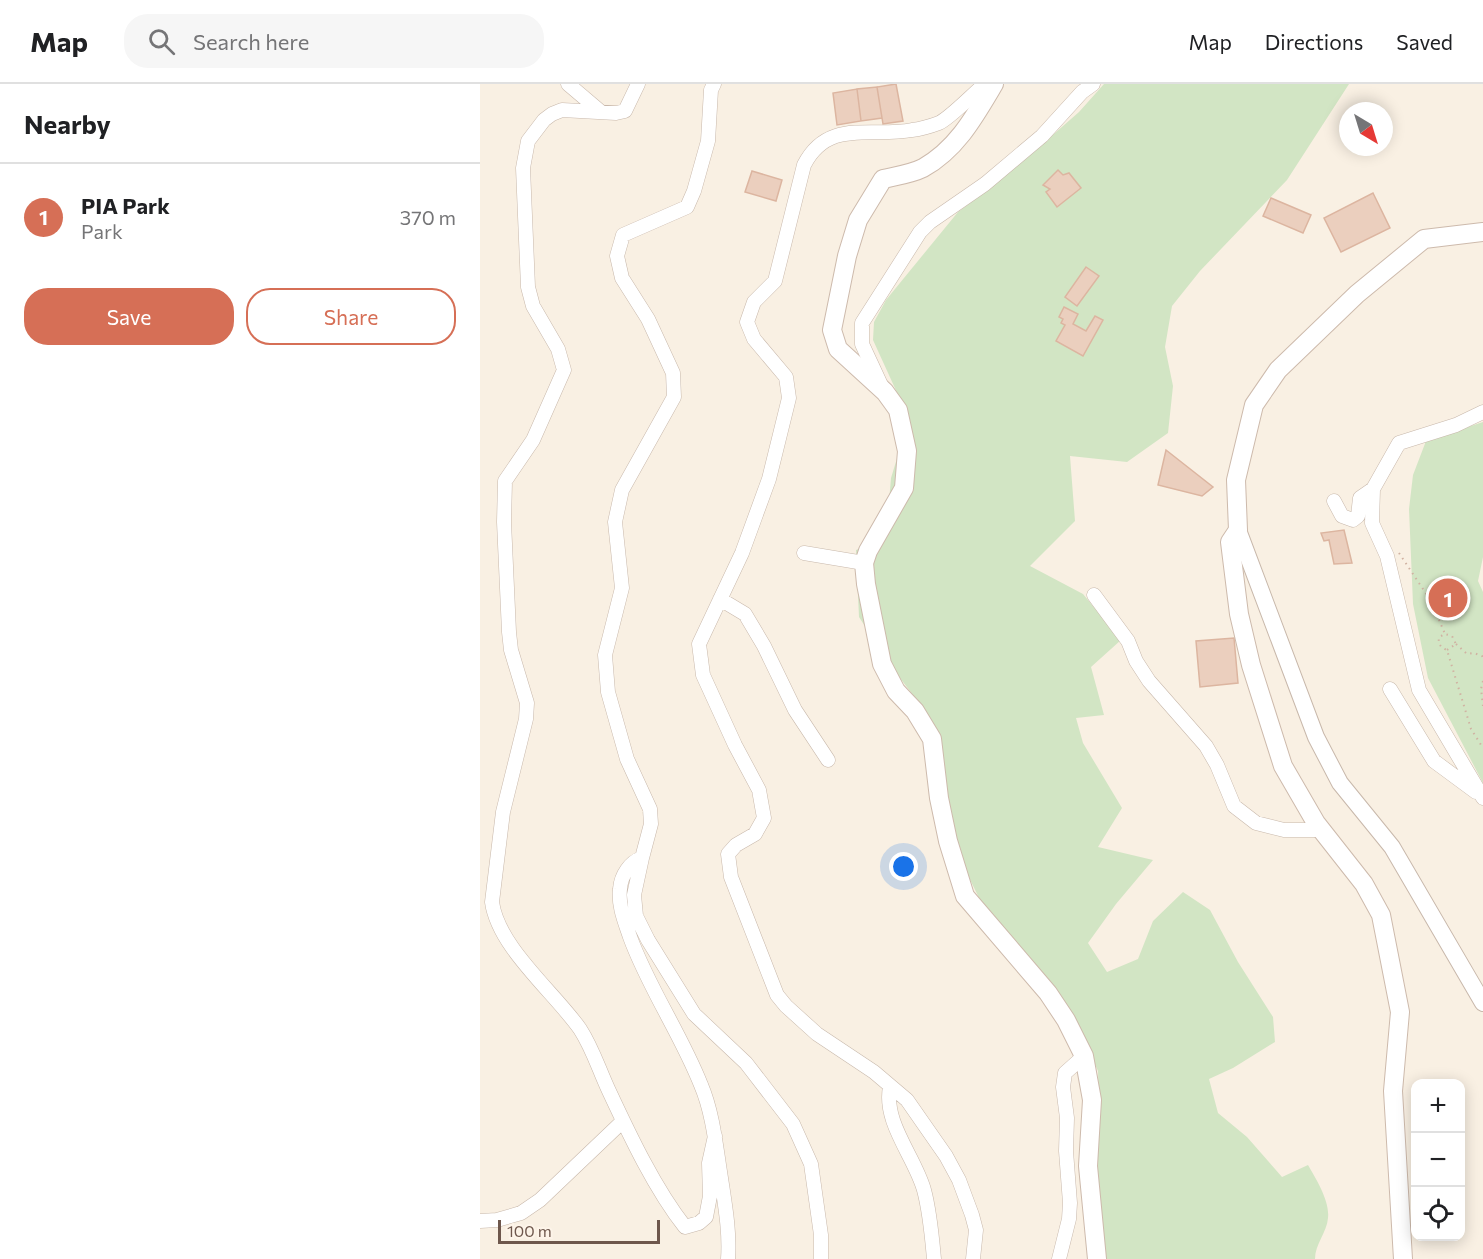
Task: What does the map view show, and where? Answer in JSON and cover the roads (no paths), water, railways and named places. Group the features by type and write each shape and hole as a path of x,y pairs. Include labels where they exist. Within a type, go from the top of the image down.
{"main road":[{"path":"994,84 971,123 950,148 922,168 883,179 858,220 847,256 832,330 838,349 885,392 898,410 907,451 904,488 868,551 864,563 882,664 896,692 915,711 932,739 939,798 948,841 965,896 1048,993 1066,1020 1084,1056 1092,1100 1088,1166 1097,1259"},
{"path":"1402,1259 1394,1091 1400,1012 1381,915 1364,884 1321,830 1283,765 1251,665 1239,614 1230,542 1238,530 1236,480 1254,405 1278,370 1357,294 1424,239 1483,232"}],"street":[{"path":"568,84 601,112"},
{"path":"638,84 625,111 616,113 562,110 552,114 537,128 528,141 524,168 528,287 533,306 558,348 564,370 533,440 505,481 504,522 509,632 511,650 527,703 526,719 503,812 492,902 494,915 521,958 579,1028 592,1050 623,1121 672,1211 685,1227 699,1223 706,1217 710,1196 709,1163 715,1136"},
{"path":"714,84 711,90 708,141 694,191 687,207 623,235 617,256 622,278 648,319 674,373 674,397 622,490 615,522 622,588 605,655 608,692 627,759 650,809 651,824 634,895 636,916 648,940 694,1014 746,1063 793,1124 811,1164 821,1235 821,1259"},
{"path":"974,1259 976,1230 959,1180 946,1156 906,1100 866,1066 818,1034 777,995 731,877 728,854 755,834 764,818 759,790 735,745 703,675 699,644 742,553 769,479 789,398 786,377 754,339 747,322 754,302 775,281 804,165 811,152 830,138 855,132 911,131 941,122 985,84"},
{"path":"885,392 862,344 862,323 920,232 1042,136 1093,84"},
{"path":"1334,501 1342,516 1353,520 1358,516 1360,498 1373,489 1399,443 1456,425 1483,412"},
{"path":"1373,489 1372,523 1387,556 1419,690 1483,797"},
{"path":"1238,530 1316,737 1340,783 1392,847 1483,1003"},
{"path":"804,553 864,563"},
{"path":"1094,595 1128,641 1136,661 1149,681 1206,746 1217,765 1234,806 1256,823 1284,830 1321,830"},
{"path":"720,599 744,614 764,646 795,710 828,760"},
{"path":"1390,689 1434,761 1483,797"},
{"path":"642,858 632,863 620,886 623,916 640,963 702,1085 715,1136 730,1238 728,1259"},
{"path":"1059,1259 1069,1219 1070,1203 1066,1151 1067,1118 1063,1087 1065,1073 1084,1056"},
{"path":"890,1087 888,1100 898,1134 924,1190 934,1259"},
{"path":"480,1221 497,1220 521,1213 540,1200 623,1121"}],"place":[{"name":"PIA Park","path":"1448,598"}]}
